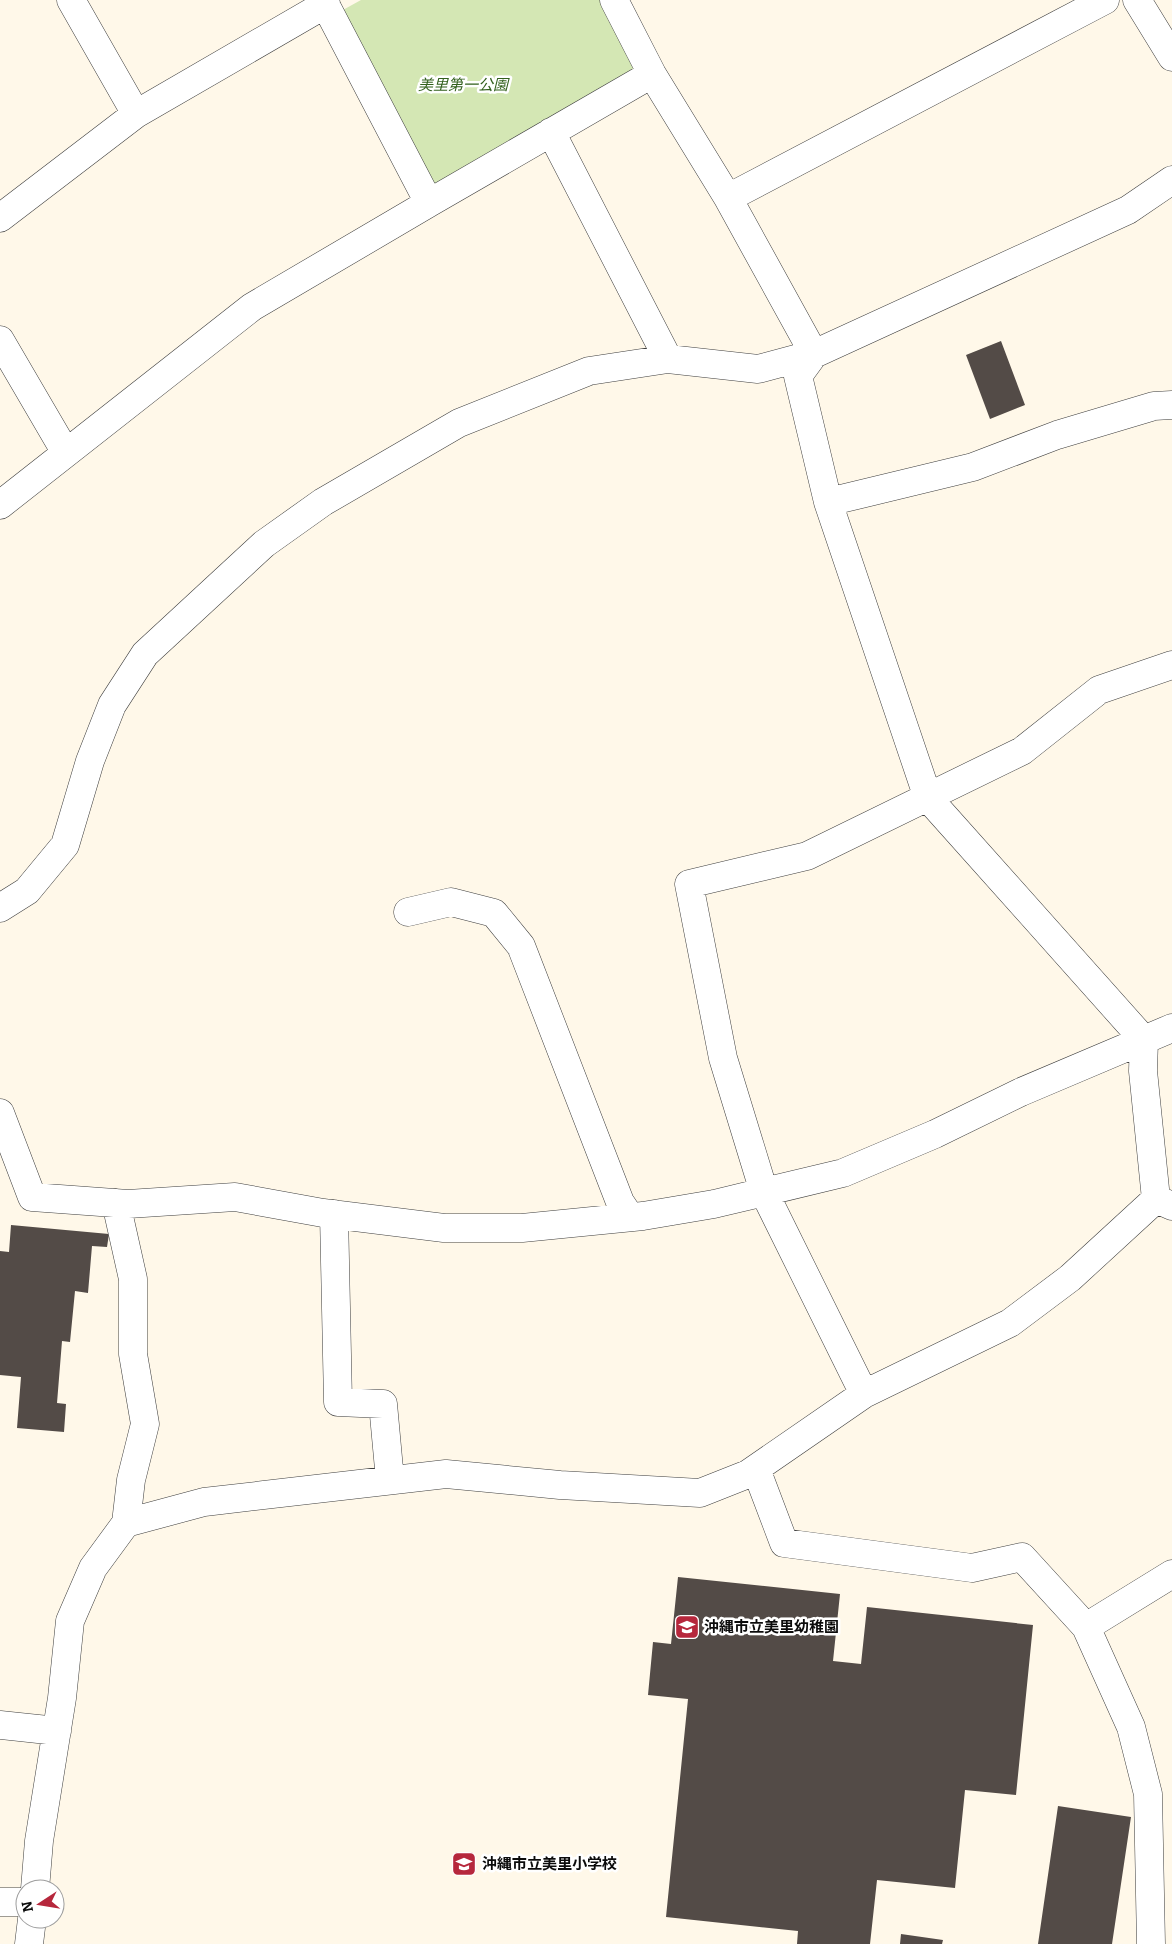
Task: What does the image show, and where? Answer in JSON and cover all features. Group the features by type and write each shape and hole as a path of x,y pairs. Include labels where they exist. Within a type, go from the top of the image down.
{"street":[{"path":"71,0 136,114"},
{"path":"614,0 652,74 728,198 814,354"},
{"path":"728,198 1104,0"},
{"path":"1137,0 1172,57"},
{"path":"0,218 136,114 325,2 429,203"},
{"path":"0,505 252,307 652,74"},
{"path":"551,132 668,359"},
{"path":"0,908 27,891 65,845 90,761 112,705 145,654 264,544 323,502 460,423 589,371 668,359 758,369 814,354 1128,210 1172,180"},
{"path":"0,340 66,453"},
{"path":"126,1523 204,1502 446,1474 560,1485 700,1493 748,1474 864,1394 1010,1323 1070,1278 1164,1202 1143,1071 1144,1040 928,798 828,502 798,376 814,354"},
{"path":"828,502 973,467 1057,435 1154,406 1172,405"},
{"path":"864,1394 764,1192 723,1058 689,884 807,856 1022,751 1099,690 1172,665"},
{"path":"408,912 451,902 494,913 521,946 620,1202 630,1217"},
{"path":"0,1113 32,1197 128,1204 234,1197 334,1214 444,1228 522,1228 630,1217 714,1204 843,1173 935,1134 1022,1092 1172,1028"},
{"path":"36,1879 39,1841 57,1731 70,1621 93,1568 126,1523 131,1480 145,1424 133,1354 133,1279 116,1203"},
{"path":"334,1214 338,1402 383,1404 390,1480"},
{"path":"756,1469 784,1543 972,1568 1022,1557 1086,1627 1132,1727 1148,1794 1151,1944"},
{"path":"1086,1627 1172,1574"},
{"path":"0,1725 57,1731"},
{"path":"0,1902 15,1902"},
{"path":"29,1944 31,1929"}],"green space":[{"name":"美里第一公園","path":"361,0 614,0 652,74 429,203 332,16"}],"building":[{"path":"1001,341 1025,405 990,419 966,355"},
{"path":"11,1225 109,1234 107,1247 92,1246 88,1293 75,1291 70,1342 62,1341 57,1403 66,1404 64,1432 17,1428 21,1377 0,1375 0,1251 9,1252"},
{"path":"678,1577 840,1594 833,1661 861,1664 867,1607 1033,1625 1016,1795 965,1790 955,1888 877,1880 870,1944 797,1944 798,1931 666,1917 688,1699 648,1695 653,1642 671,1644"},
{"path":"1058,1806 1131,1817 1112,1944 1038,1944"},
{"path":"901,1934 943,1940 942,1944 900,1944"}],"place":[{"name":"沖縄市立美里幼稚園","path":"687,1627"},
{"name":"沖縄市立美里小学校","path":"464,1864"}]}
